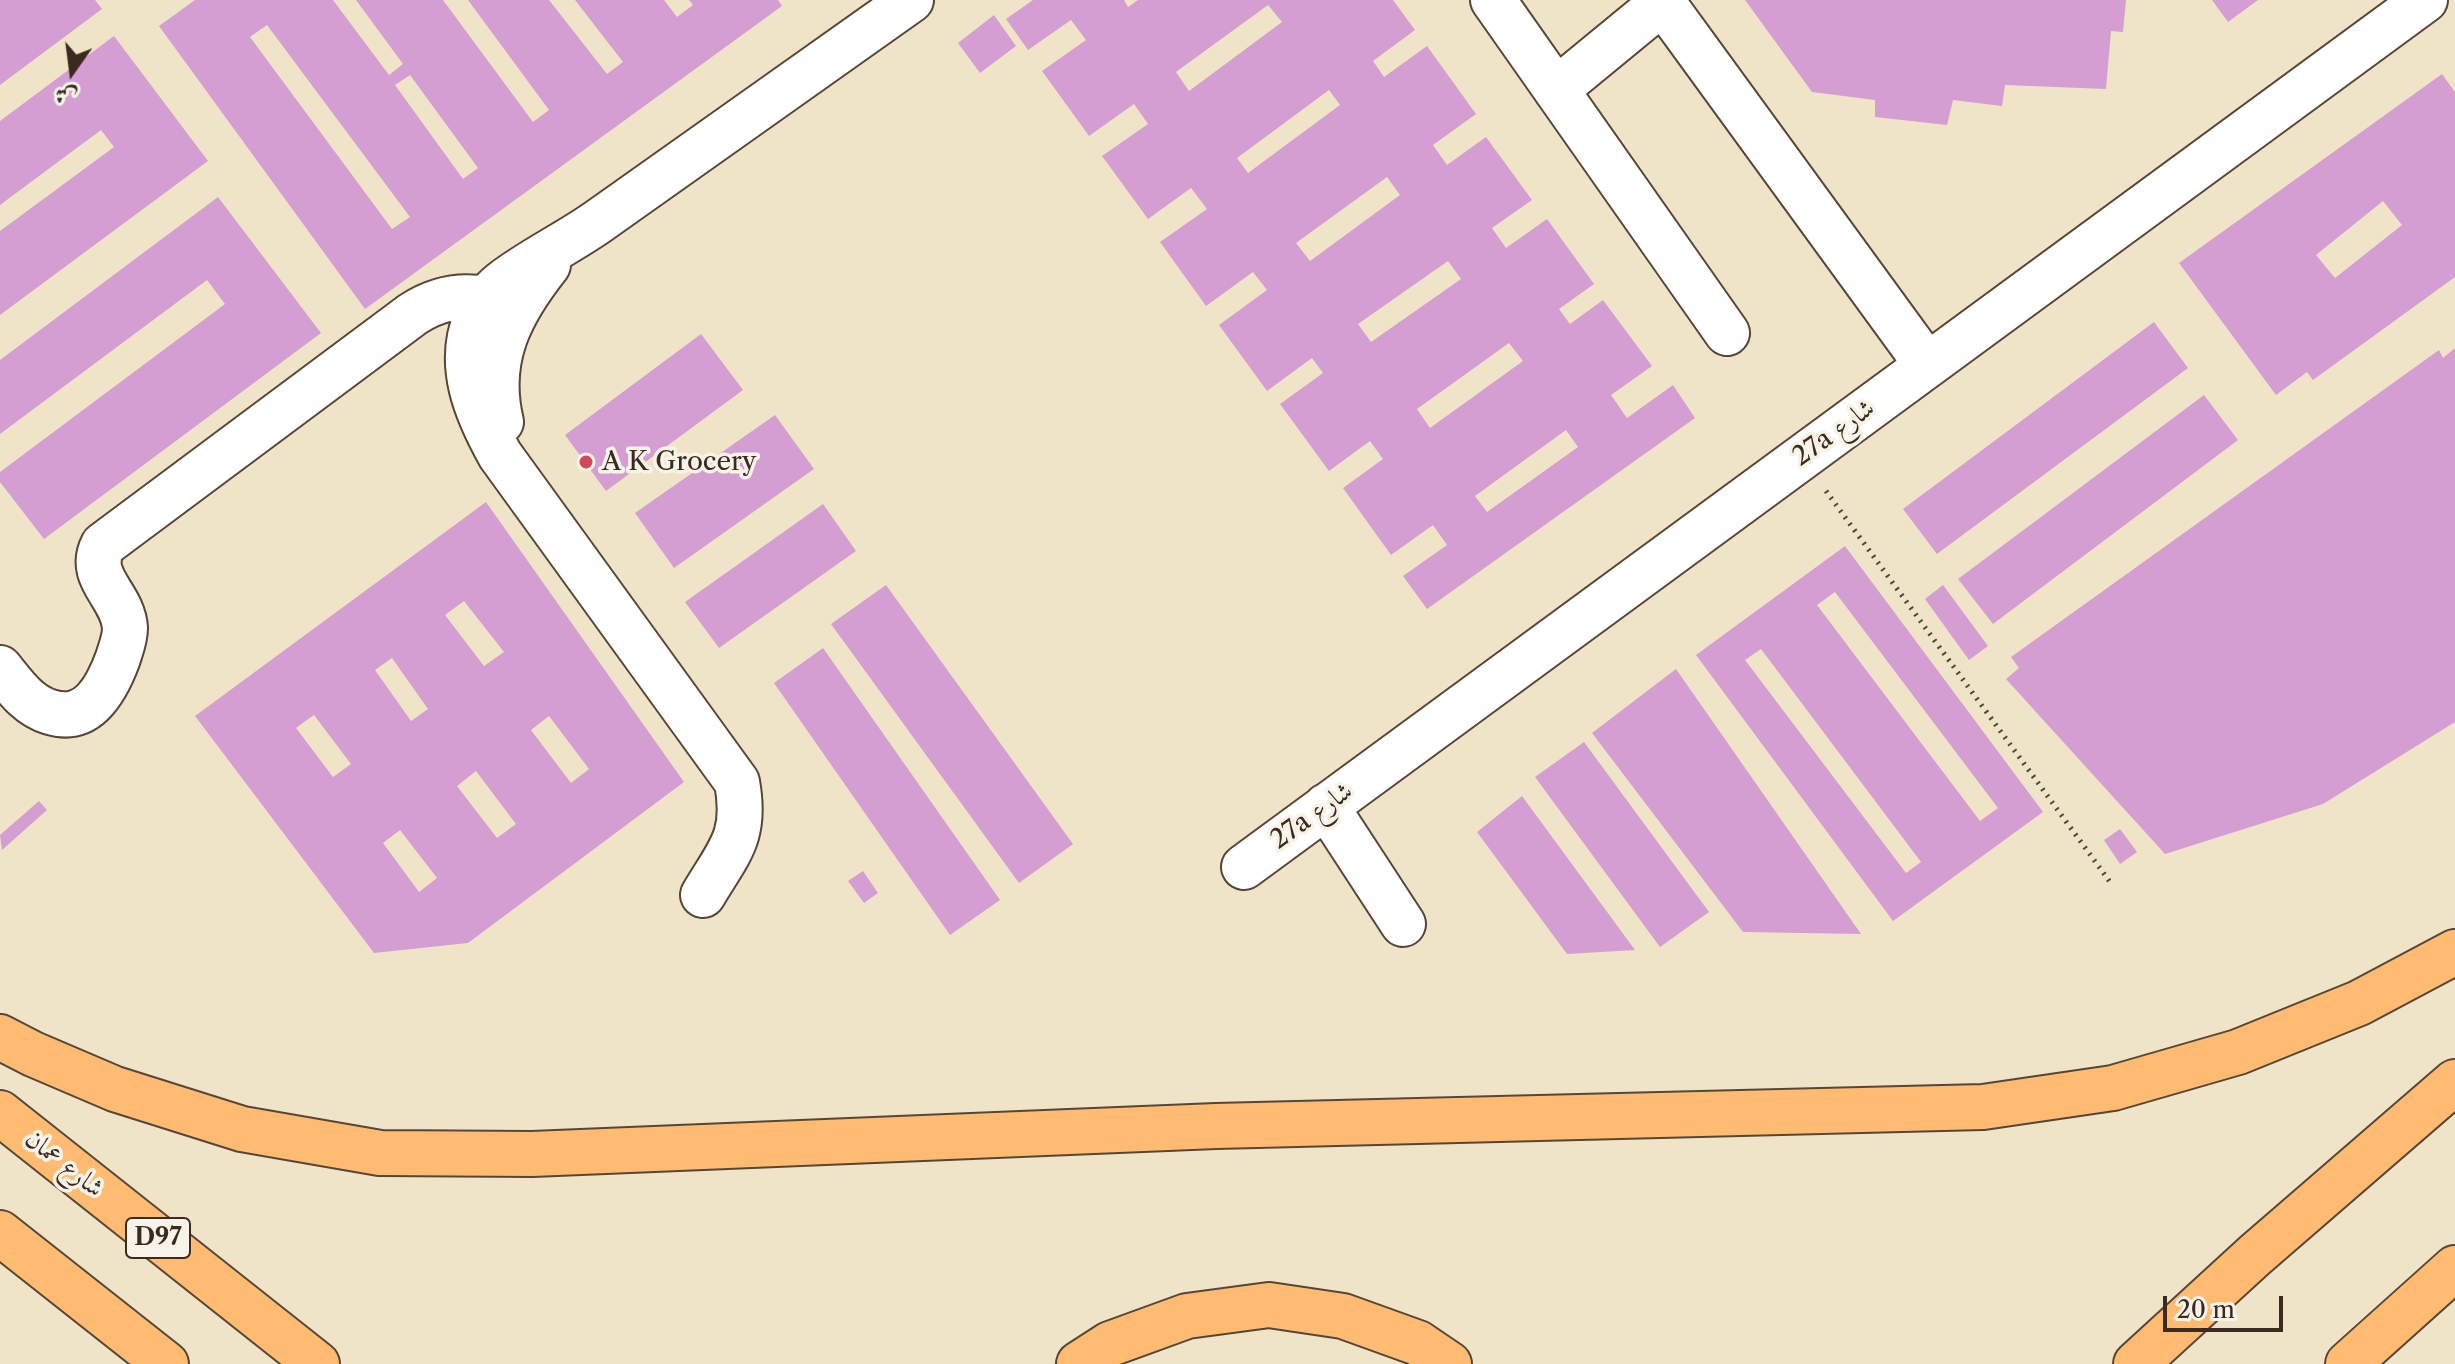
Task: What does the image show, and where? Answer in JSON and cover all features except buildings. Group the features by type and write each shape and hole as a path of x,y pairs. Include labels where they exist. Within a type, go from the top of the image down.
{"main road":[{"path":"0,1037 115,1089 242,1129 380,1153 547,1153 1216,1126 1983,1107 2113,1088 2238,1052 2359,1003 2455,952"},
{"path":"2136,1364 2255,1255 2455,1082"},
{"name":"شارع عمان","path":"0,1113 317,1364"},
{"path":"0,1233 166,1364"},
{"path":"2348,1364 2455,1268"},
{"path":"1079,1364 1110,1344 1187,1316 1269,1305 1343,1316 1418,1343 1449,1364"}],"street":[{"path":"703,895 738,836 740,800 737,782 518,480 483,424 468,377 467,356 471,336 476,317 486,299 500,285 565,245 911,0"},
{"path":"1493,0 1727,333"},
{"name":"27a شارع","path":"1244,867 2425,0"},
{"path":"1556,90 1662,1 1927,365"},
{"path":"518,480 497,408 501,343 521,302 565,245"},
{"path":"0,668 26,699 50,712 79,712 91,705 108,684 125,638 125,625 117,601 98,572 99,553 103,545 413,314 444,299 486,299"},
{"path":"1326,806 1403,924"}],"path":[{"path":"1802,457 2110,882"}],"place":[{"name":"A K Grocery","path":"586,462"}]}
